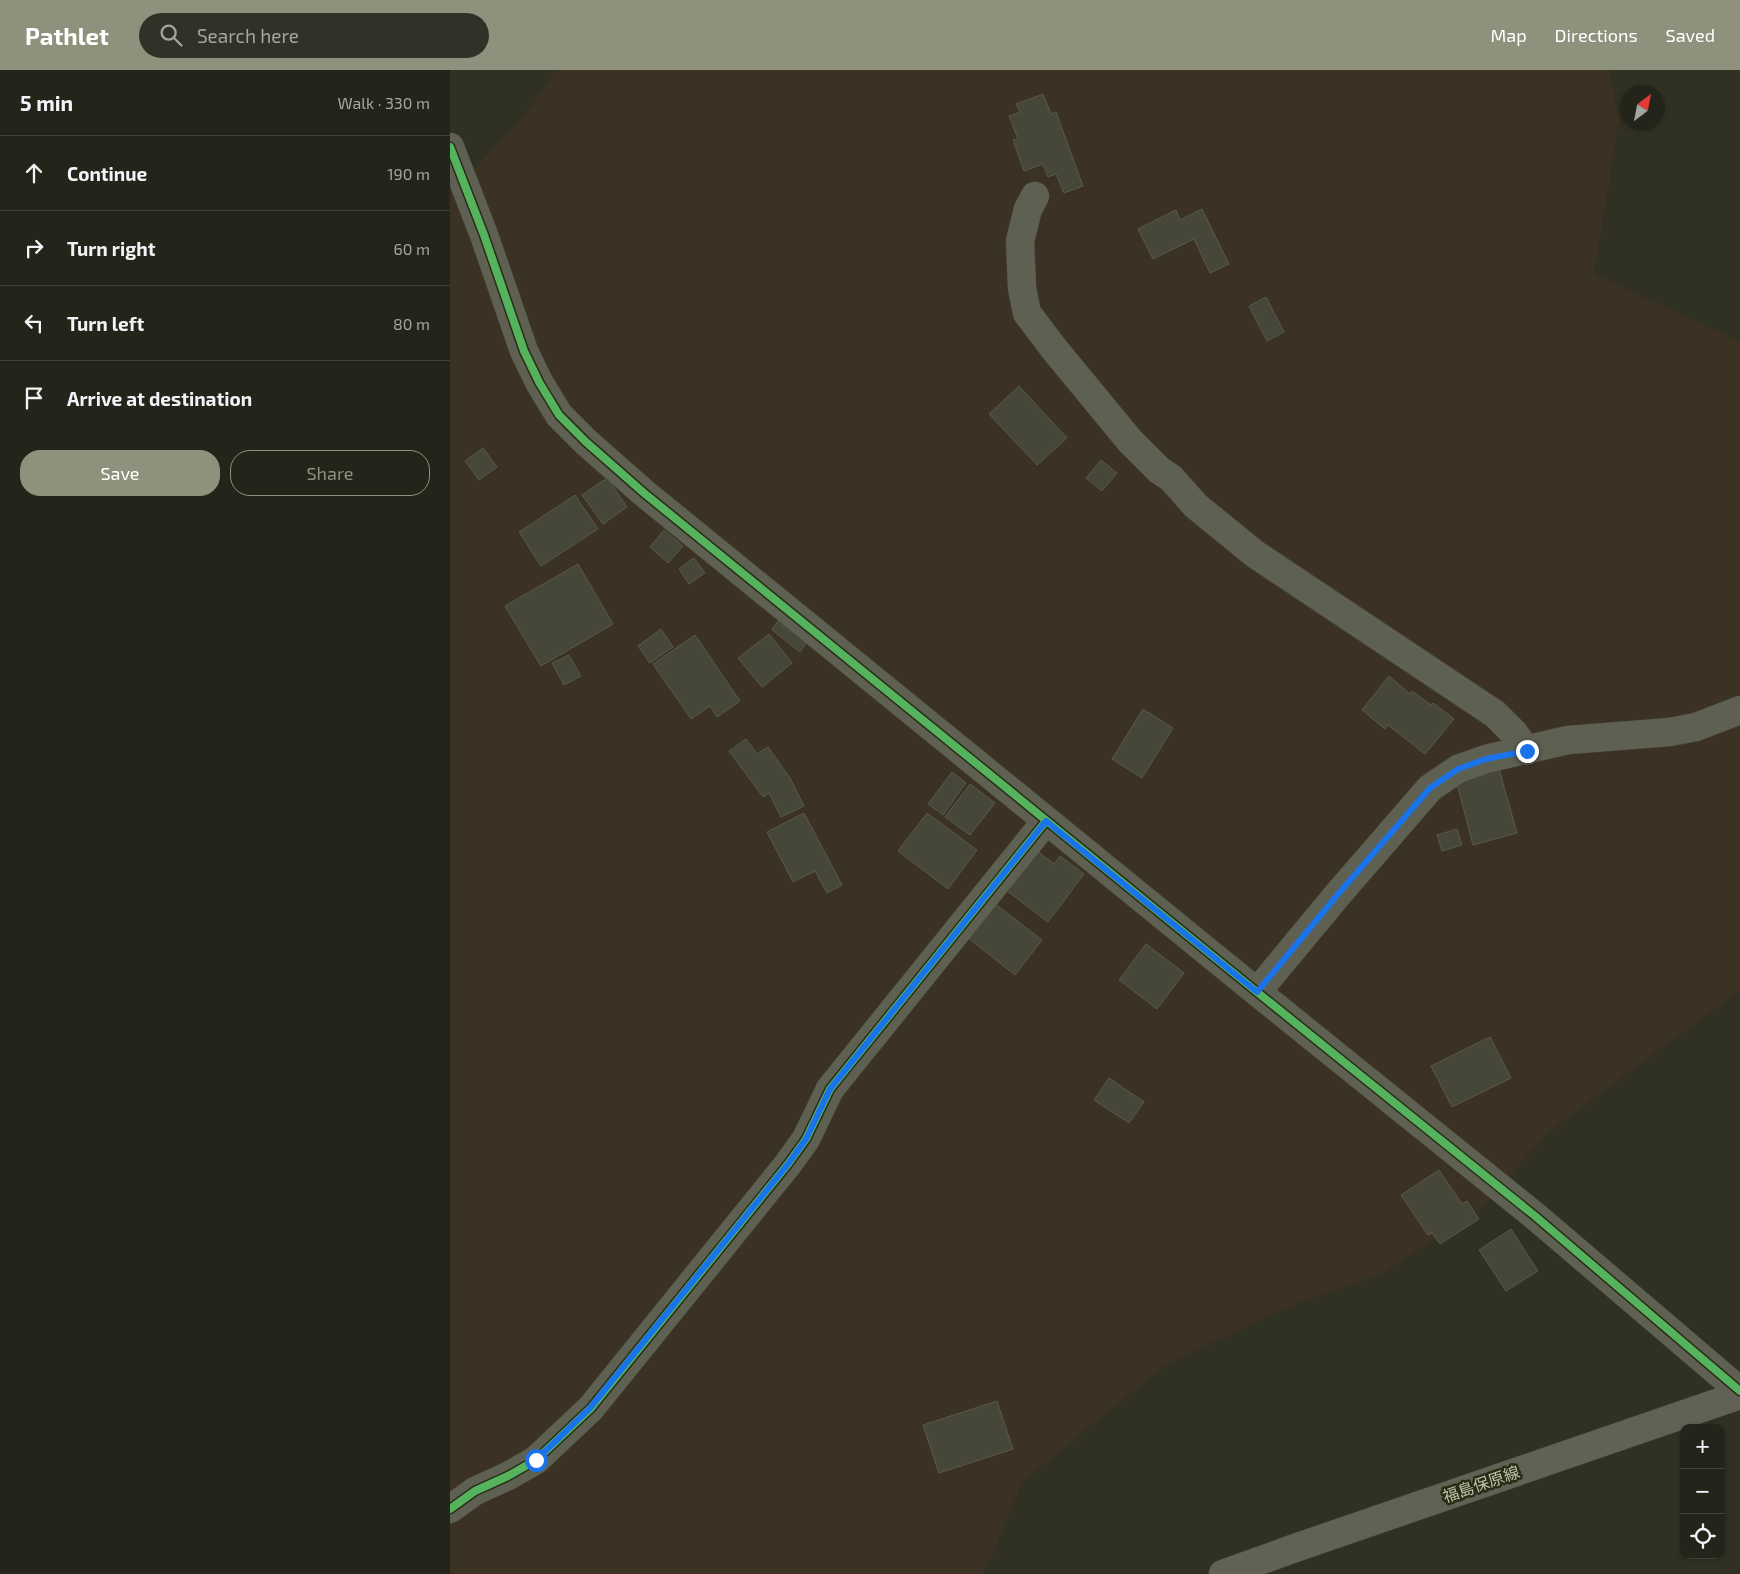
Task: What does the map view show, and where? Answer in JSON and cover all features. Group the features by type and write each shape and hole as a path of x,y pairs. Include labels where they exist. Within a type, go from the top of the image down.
{"main road":[{"name":"福島保原線","path":"1223,1574 1740,1393"}],"street":[{"path":"450,147 484,235 524,351 559,415 586,442 644,492 1046,821 1535,1216 1740,1393"},
{"path":"1035,196 1028,209 1020,241 1022,288 1027,313 1130,441 1159,470 1171,478 1196,506 1255,554 1495,714 1514,733 1527,751"},
{"path":"1257,992 1430,788 1458,769 1486,759 1568,740 1670,732 1696,726 1740,710"},
{"path":"450,1509 475,1491 508,1476 536,1460 590,1408 788,1164 806,1139 830,1089 1046,821"}],"shaded area":[{"path":"556,70 1609,70 1619,120 1594,274 1740,342 1740,990 1548,1132 1486,1204 1387,1271 1281,1310 1164,1366 1022,1482 984,1574 450,1574 450,185 456,189 525,115"}],"building":[{"path":"1043,94 1051,114 1056,112 1083,186 1064,193 1056,174 1048,177 1043,164 1024,171 1013,140 1018,139 1009,116 1020,112 1016,104"},
{"path":"1202,209 1229,264 1210,273 1194,239 1153,259 1138,229 1176,210 1180,220"},
{"path":"1266,297 1284,332 1267,341 1249,306"},
{"path":"1019,386 1067,438 1037,465 989,414"},
{"path":"483,448 497,467 479,480 465,461"},
{"path":"1101,460 1117,473 1102,491 1086,478"},
{"path":"607,478 627,507 603,524 582,495"},
{"path":"575,495 598,529 541,566 519,532"},
{"path":"664,530 683,546 668,563 650,547"},
{"path":"694,558 705,573 689,584 679,569"},
{"path":"578,564 613,624 541,666 505,606"},
{"path":"778,621 806,643 800,652 772,630"},
{"path":"661,629 673,647 650,663 638,646"},
{"path":"769,634 792,663 762,687 738,658"},
{"path":"695,635 740,701 717,717 710,706 691,719 653,664"},
{"path":"569,655 581,676 564,685 552,663"},
{"path":"1389,676 1410,694 1412,691 1431,705 1433,703 1454,719 1425,754 1388,725 1385,729 1362,710"},
{"path":"1143,709 1173,728 1142,778 1112,759"},
{"path":"746,739 757,754 768,747 790,778 804,806 781,817 769,793 763,797 729,751"},
{"path":"1499,769 1517,833 1473,845 1456,780"},
{"path":"952,772 966,783 943,815 928,804"},
{"path":"970,784 995,803 970,835 945,817"},
{"path":"804,813 842,885 827,893 815,871 793,882 767,832"},
{"path":"927,813 977,850 948,889 898,851"},
{"path":"1457,829 1462,845 1442,851 1437,835"},
{"path":"1036,850 1054,864 1060,856 1084,874 1048,922 1006,890"},
{"path":"994,903 1042,940 1015,975 967,937"},
{"path":"1146,944 1184,973 1157,1009 1119,980"},
{"path":"1490,1037 1511,1078 1452,1107 1431,1066"},
{"path":"1109,1078 1144,1102 1129,1123 1094,1100"},
{"path":"1439,1170 1462,1204 1467,1201 1479,1219 1440,1244 1432,1233 1428,1235 1401,1195"},
{"path":"1511,1229 1538,1271 1506,1291 1479,1250"},
{"path":"997,1401 1013,1449 939,1473 923,1425"}],"cycle path":[{"path":"450,147 484,235 524,351 539,382 559,415 586,442 644,493 1535,1216 1740,1391"},
{"path":"450,1509 475,1491 508,1476 536,1460 591,1408 788,1164 806,1139 830,1089 1046,821"}],"route":[{"path":"536,1460 590,1408 748,1215 806,1139 830,1089 1046,821 1257,992 1430,788 1458,769 1486,759 1527,751"}]}
